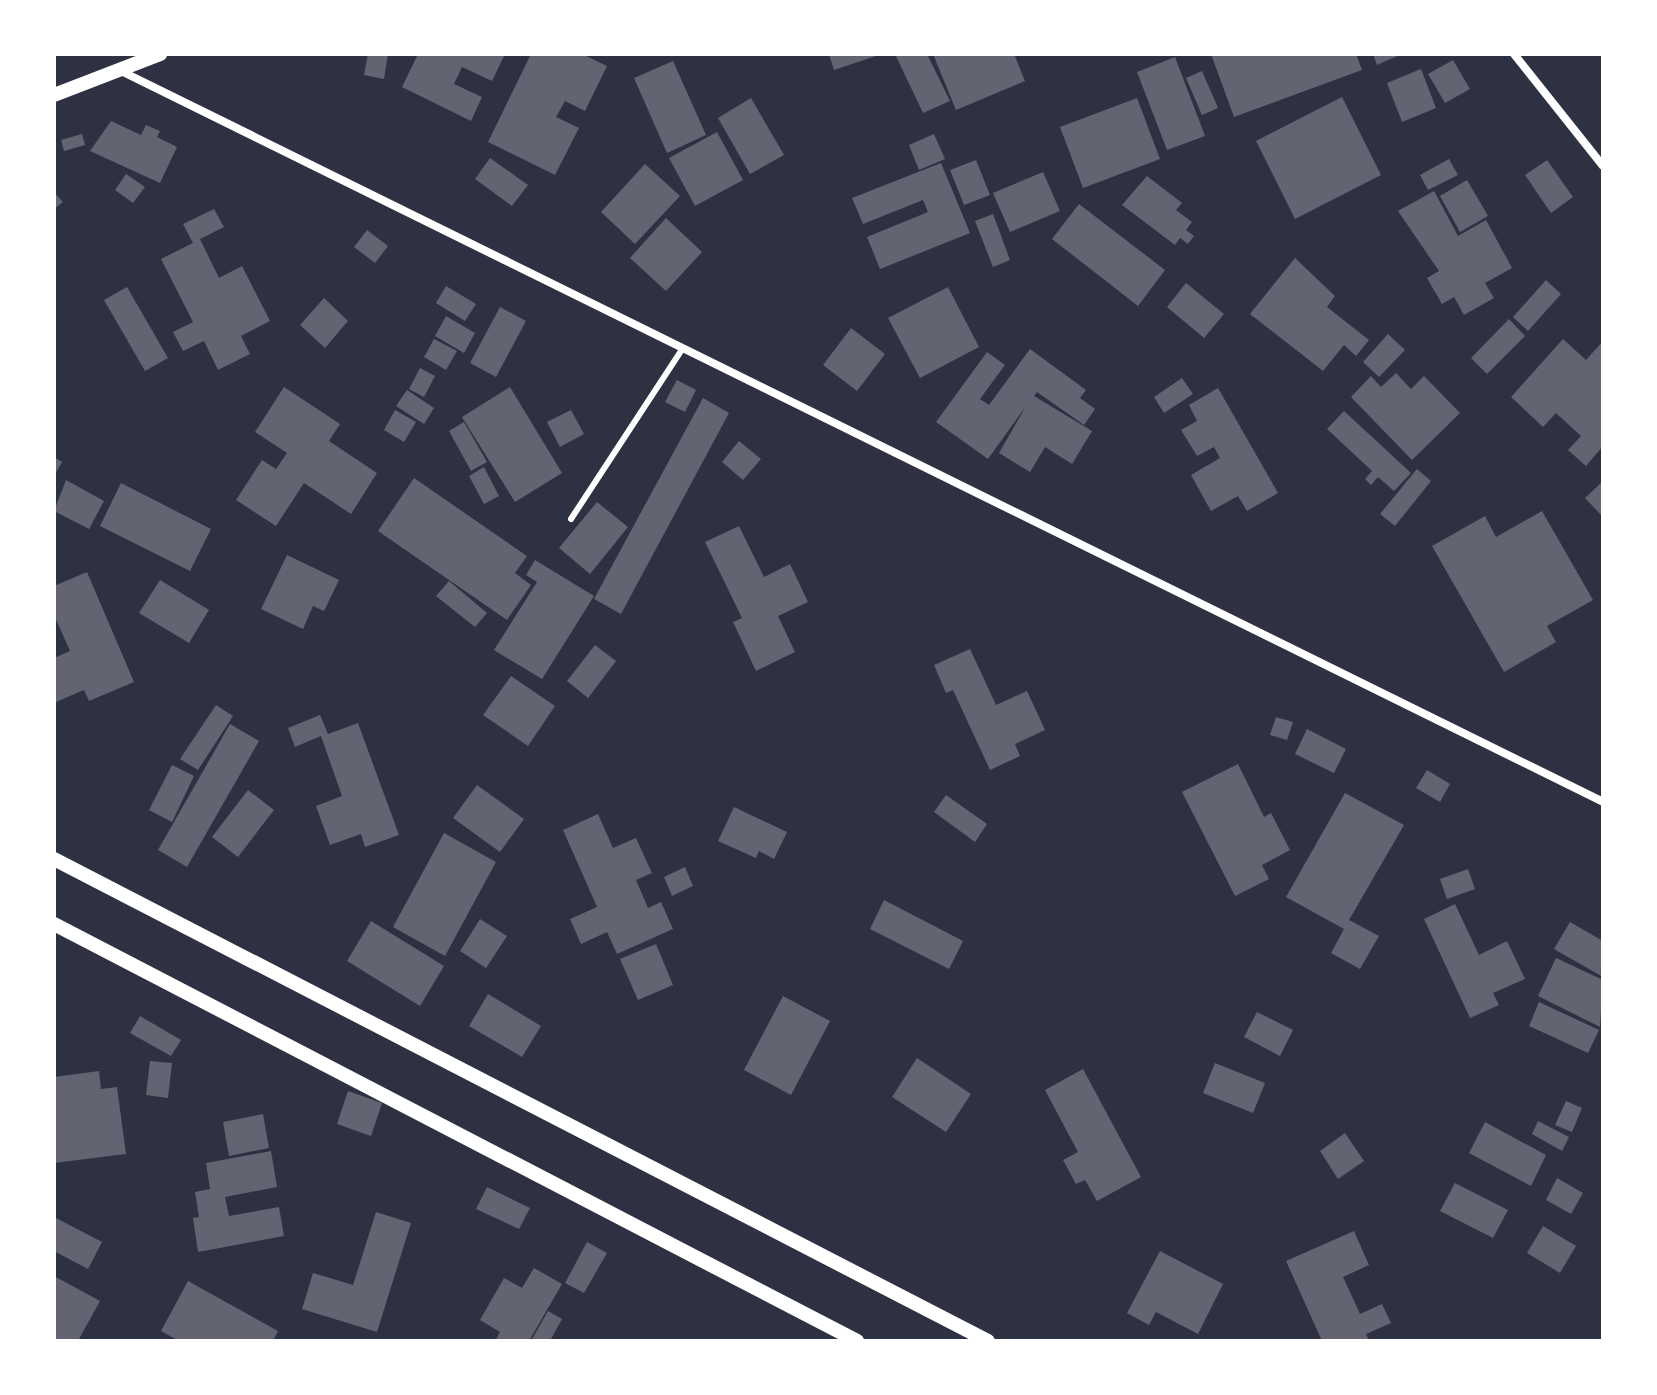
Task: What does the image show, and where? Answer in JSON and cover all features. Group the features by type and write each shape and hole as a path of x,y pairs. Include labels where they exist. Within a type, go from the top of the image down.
{"street":[{"path":"54,95 160,54"},
{"path":"1514,54 1603,166"},
{"path":"121,71 1603,802"},
{"path":"54,859 988,1341"},
{"path":"54,924 857,1341"}],"lane":[{"path":"571,519 683,348"}],"building":[{"path":"368,54 388,54 384,79 364,75"},
{"path":"418,54 505,54 492,81 462,67 454,84 482,97 471,121 402,87"},
{"path":"531,54 582,54 607,66 585,111 565,101 556,117 579,128 555,175 488,142"},
{"path":"829,54 879,54 879,55 834,70"},
{"path":"895,54 927,54 950,101 923,113"},
{"path":"933,54 1014,54 1025,81 956,110"},
{"path":"1211,54 1356,54 1362,70 1234,117"},
{"path":"1373,54 1402,54 1377,65"},
{"path":"1175,57 1205,136 1167,150 1137,72"},
{"path":"1453,60 1470,89 1445,103 1428,74"},
{"path":"673,61 706,135 667,153 634,78"},
{"path":"1421,69 1436,108 1402,122 1387,83"},
{"path":"1202,71 1218,108 1202,115 1186,78"},
{"path":"1342,97 1381,175 1295,219 1256,141"},
{"path":"751,98 784,155 750,174 718,118"},
{"path":"1137,98 1160,159 1083,188 1060,127"},
{"path":"111,121 141,135 146,125 160,131 157,137 177,147 160,183 90,151"},
{"path":"717,132 743,180 695,206 669,158"},
{"path":"82,134 85,145 64,151 61,140"},
{"path":"934,134 945,159 919,170 909,145"},
{"path":"490,158 528,185 512,206 475,179"},
{"path":"1449,159 1458,175 1428,190 1420,175"},
{"path":"976,160 990,195 964,205 950,170"},
{"path":"1547,160 1573,197 1551,213 1525,175"},
{"path":"941,163 970,233 880,269 867,237 928,212 923,200 863,224 852,198"},
{"path":"645,164 680,196 635,244 601,212"},
{"path":"1043,172 1060,211 1010,232 993,193"},
{"path":"126,174 145,187 133,203 115,190"},
{"path":"1147,176 1182,203 1176,210 1192,222 1186,230 1194,236 1188,244 1180,238 1175,245 1122,205"},
{"path":"1467,180 1488,216 1460,232 1440,196"},
{"path":"1434,191 1458,236 1486,220 1512,268 1485,283 1494,298 1464,315 1454,297 1442,304 1427,278 1439,271 1398,211"},
{"path":"54,192 63,202 54,209"},
{"path":"1079,204 1165,270 1138,306 1052,239"},
{"path":"214,209 224,227 200,239 219,278 242,266 270,321 241,336 250,354 218,370 204,341 183,351 173,332 193,322 161,259 193,243 183,224"},
{"path":"993,214 1010,260 993,267 975,221"},
{"path":"666,218 702,252 666,291 630,258"},
{"path":"367,230 388,246 375,263 354,247"},
{"path":"1295,258 1335,296 1327,307 1369,340 1356,356 1344,345 1323,371 1250,314"},
{"path":"1546,280 1561,294 1528,331 1513,317"},
{"path":"1186,283 1224,314 1204,338 1167,307"},
{"path":"446,286 476,304 465,321 436,303"},
{"path":"127,287 168,358 145,371 104,300"},
{"path":"948,287 979,347 920,378 888,318"},
{"path":"324,298 348,321 325,348 300,325"},
{"path":"500,307 526,321 496,377 470,363"},
{"path":"446,316 475,333 464,353 435,336"},
{"path":"1509,319 1525,336 1487,374 1471,358"},
{"path":"851,328 885,354 857,391 823,365"},
{"path":"1388,334 1405,350 1379,377 1363,362"},
{"path":"434,339 457,351 446,370 424,357"},
{"path":"1563,339 1586,360 1603,341 1603,446 1586,466 1568,450 1581,436 1556,413 1543,427 1511,397"},
{"path":"1030,349 1086,390 1080,398 1095,409 1084,425 1037,392 1034,396 1092,431 1072,464 1045,447 1030,472 999,453 1026,406 988,459 936,422 987,352 1005,365 980,399 989,405"},
{"path":"420,368 435,376 424,397 409,389"},
{"path":"1396,373 1411,389 1424,376 1460,413 1412,460 1351,397 1371,376 1381,387"},
{"path":"1182,378 1193,394 1164,413 1154,397"},
{"path":"677,380 696,390 685,412 665,402"},
{"path":"284,387 340,424 329,441 377,473 351,514 304,483 276,526 236,500 262,460 276,469 287,453 255,432"},
{"path":"510,387 562,473 515,502 462,417"},
{"path":"1218,388 1278,493 1247,511 1238,496 1211,511 1191,475 1220,458 1214,447 1197,456 1181,430 1197,421 1189,405"},
{"path":"407,390 434,408 424,424 396,406"},
{"path":"703,398 729,413 621,614 594,599"},
{"path":"395,410 416,422 404,442 384,430"},
{"path":"571,410 584,434 560,447 547,422"},
{"path":"1344,411 1411,473 1394,491 1378,477 1371,485 1365,479 1372,471 1327,429"},
{"path":"464,422 487,462 471,471 449,431"},
{"path":"739,441 761,459 743,480 722,462"},
{"path":"54,457 62,462 54,476"},
{"path":"484,467 499,496 484,504 469,476"},
{"path":"1417,469 1431,481 1395,526 1380,514"},
{"path":"414,478 527,556 515,573 531,585 507,620 378,531"},
{"path":"66,480 104,501 89,529 54,511"},
{"path":"1603,481 1603,517 1585,498"},
{"path":"121,483 211,529 190,571 100,526"},
{"path":"597,502 628,527 590,574 559,548"},
{"path":"1542,511 1593,600 1547,626 1556,642 1504,672 1432,546 1485,516 1496,537"},
{"path":"739,526 764,577 790,564 808,602 778,616 795,652 756,671 733,622 742,618 705,542"},
{"path":"287,555 339,580 324,611 313,606 303,629 261,609"},
{"path":"535,560 594,596 542,679 494,650 537,582 526,575"},
{"path":"87,572 134,682 89,701 84,690 56,702 54,658 70,651 54,615 54,586"},
{"path":"160,580 209,610 189,643 139,613"},
{"path":"449,581 487,613 475,627 436,596"},
{"path":"595,645 616,661 588,698 567,681"},
{"path":"970,649 996,705 1027,691 1045,730 1015,744 1020,756 990,770 953,690 946,693 934,665"},
{"path":"511,676 555,706 528,746 483,715"},
{"path":"216,705 233,716 198,770 180,759"},
{"path":"320,715 328,734 358,723 399,835 365,847 361,834 330,845 316,806 342,796 321,736 295,747 288,728"},
{"path":"1276,717 1293,722 1287,740 1270,735"},
{"path":"230,724 259,741 187,867 158,850"},
{"path":"1307,729 1346,749 1334,773 1295,754"},
{"path":"1238,764 1264,817 1271,813 1290,850 1262,865 1269,879 1235,896 1182,792"},
{"path":"172,765 194,776 172,822 149,810"},
{"path":"1427,770 1450,784 1440,802 1416,788"},
{"path":"477,785 524,819 500,852 453,818"},
{"path":"248,790 274,810 238,857 212,837"},
{"path":"1345,793 1404,825 1349,920 1379,936 1360,969 1331,953 1344,929 1286,897"},
{"path":"946,795 987,824 975,842 934,812"},
{"path":"734,807 787,832 774,859 759,851 756,858 718,841"},
{"path":"598,814 613,848 636,838 652,873 636,880 648,908 661,902 673,929 617,954 607,932 581,944 570,919 597,907 563,830"},
{"path":"444,833 496,862 445,956 393,927"},
{"path":"685,867 693,886 672,896 664,877"},
{"path":"1468,869 1475,889 1447,899 1440,879"},
{"path":"884,900 963,941 949,969 870,929"},
{"path":"1455,904 1479,955 1507,941 1525,979 1493,993 1499,1005 1470,1018 1424,919"},
{"path":"480,919 507,936 486,968 460,951"},
{"path":"371,921 444,966 420,1006 347,961"},
{"path":"1570,922 1603,941 1603,977 1554,949"},
{"path":"656,944 673,985 638,1000 620,959"},
{"path":"1556,958 1603,980 1600,1027 1538,996"},
{"path":"488,994 541,1026 522,1057 469,1026"},
{"path":"783,996 830,1021 791,1095 744,1070"},
{"path":"1539,1002 1599,1030 1588,1053 1529,1026"},
{"path":"1257,1012 1293,1030 1280,1056 1244,1037"},
{"path":"140,1016 181,1040 171,1056 130,1033"},
{"path":"917,1058 971,1094 946,1132 892,1097"},
{"path":"150,1061 172,1063 168,1098 146,1095"},
{"path":"1215,1063 1265,1083 1253,1113 1203,1093"},
{"path":"1083,1069 1141,1177 1097,1201 1085,1180 1076,1184 1063,1160 1078,1152 1045,1090"},
{"path":"99,1071 101,1089 117,1087 126,1154 54,1163 54,1077"},
{"path":"348,1091 382,1103 371,1136 337,1124"},
{"path":"1566,1101 1582,1108 1572,1132 1555,1125"},
{"path":"263,1114 269,1148 229,1156 223,1122"},
{"path":"1538,1121 1569,1137 1562,1151 1532,1134"},
{"path":"1485,1122 1546,1155 1531,1186 1469,1153"},
{"path":"1345,1133 1364,1161 1338,1179 1320,1151"},
{"path":"271,1151 277,1187 225,1197 229,1216 279,1207 284,1236 198,1252 193,1218 199,1217 195,1192 210,1189 206,1163"},
{"path":"1557,1178 1583,1193 1571,1214 1546,1200"},
{"path":"1455,1183 1508,1210 1493,1238 1440,1211"},
{"path":"487,1187 530,1208 519,1229 476,1209"},
{"path":"376,1212 411,1223 377,1332 302,1309 313,1273 353,1285"},
{"path":"54,1217 102,1242 88,1269 54,1251"},
{"path":"1543,1226 1576,1246 1560,1273 1527,1253"},
{"path":"1354,1231 1369,1265 1343,1277 1360,1314 1382,1304 1391,1323 1366,1334 1369,1341 1322,1341 1286,1261"},
{"path":"587,1242 607,1253 584,1293 565,1283"},
{"path":"1160,1251 1223,1284 1198,1334 1156,1312 1149,1325 1127,1313"},
{"path":"534,1268 562,1284 529,1341 495,1341 500,1332 480,1320 504,1278 522,1288"},
{"path":"54,1276 100,1301 78,1341 54,1341"},
{"path":"188,1281 278,1331 273,1341 179,1341 161,1331"},
{"path":"548,1311 562,1319 550,1341 531,1341"}]}
